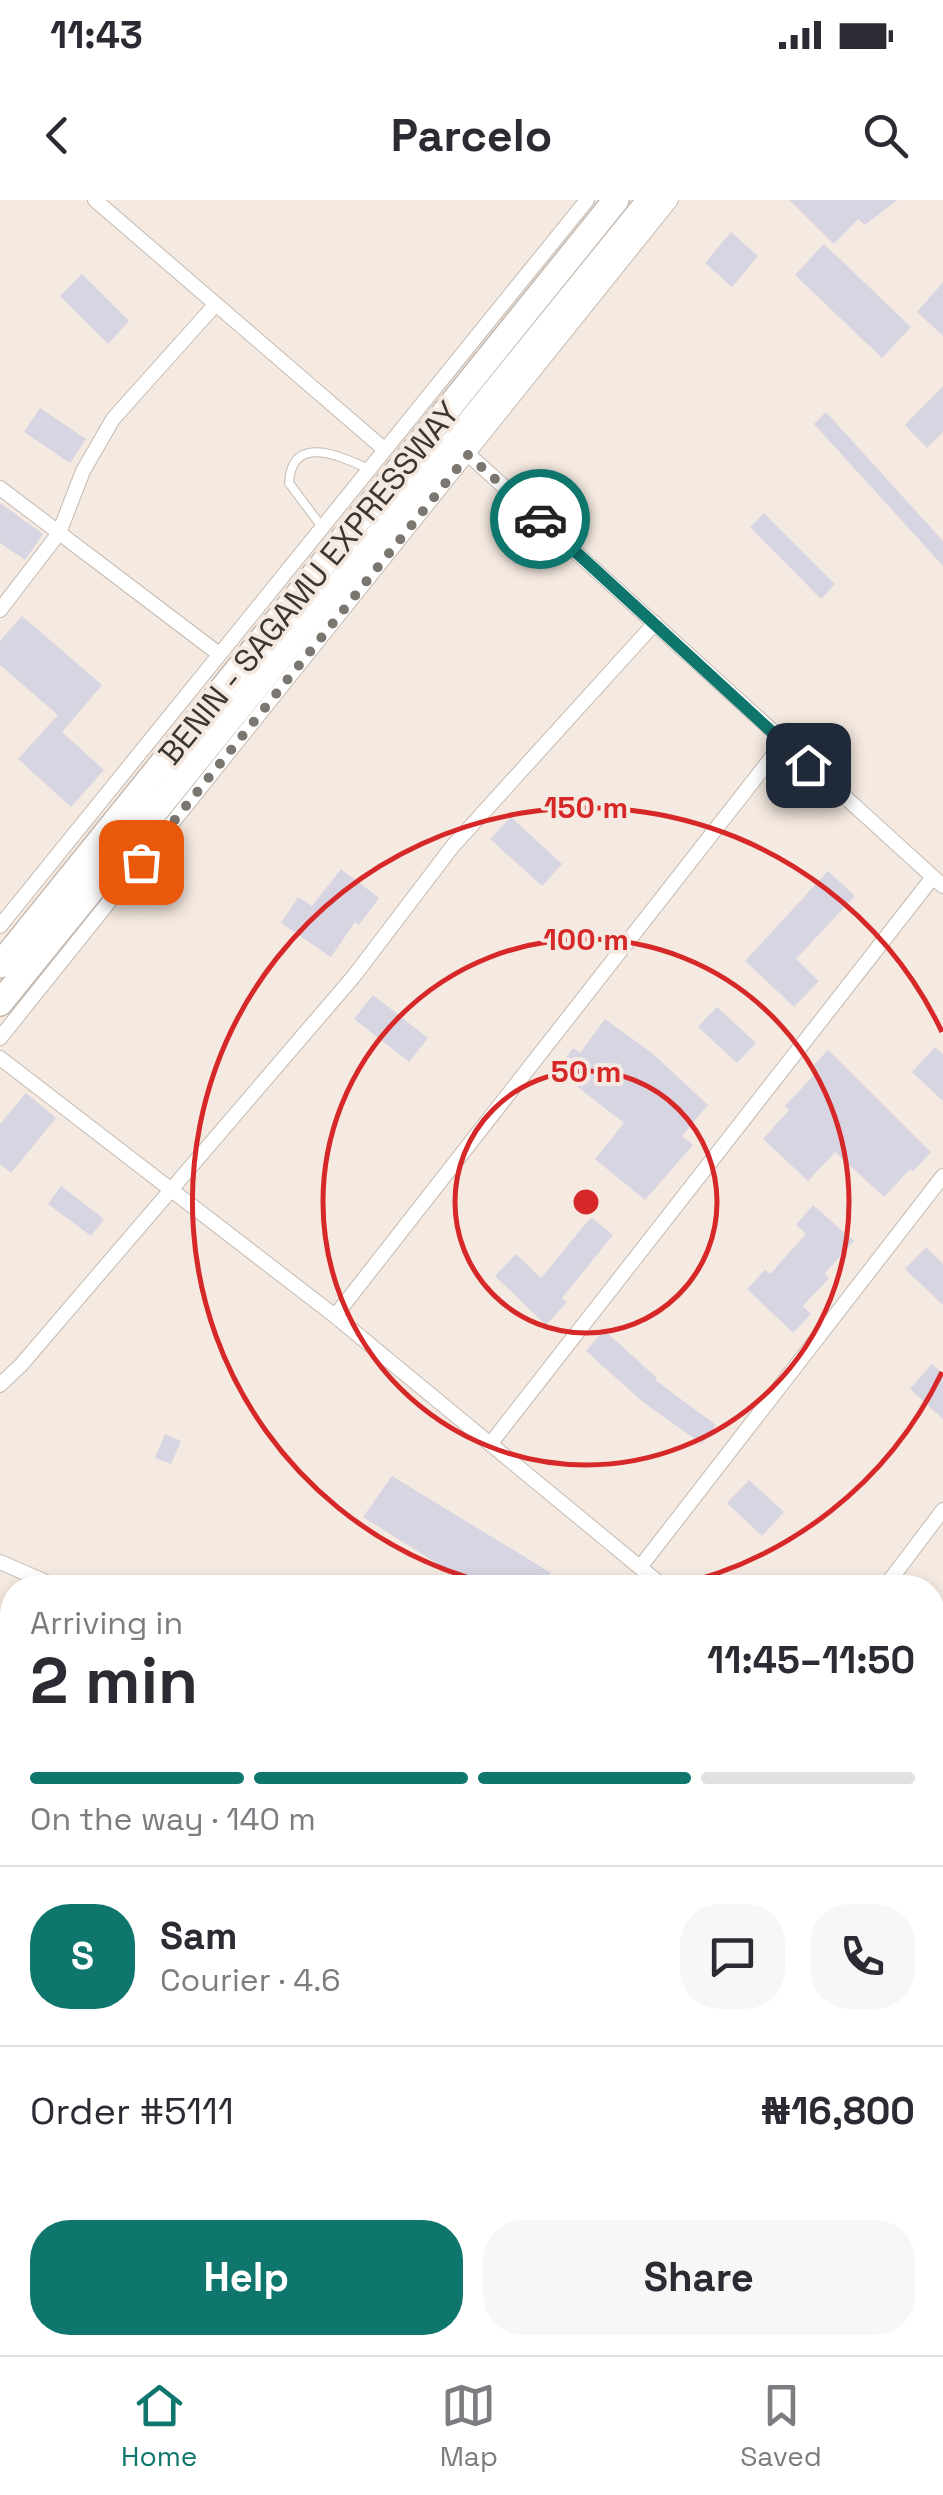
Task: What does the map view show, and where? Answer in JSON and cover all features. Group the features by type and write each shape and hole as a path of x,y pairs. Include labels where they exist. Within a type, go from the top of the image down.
{"highway":[{"name":"BENIN - SAGAMU EXPRESSWAY","path":"0,965 616,200"},
{"path":"0,1003 650,200"}],"street":[{"path":"95,200 384,449"},
{"path":"0,926 586,200"},
{"path":"0,1038 672,200"},
{"path":"0,610 58,533 83,471 113,419 215,306"},
{"path":"468,455 938,882 490,1443"},
{"path":"0,488 219,654"},
{"path":"0,1385 172,1191 354,976 452,847 654,623"},
{"path":"335,1316 783,742"},
{"path":"0,1058 335,1316 650,1575"},
{"path":"640,1566 943,1176"},
{"path":"894,1575 943,1510"},
{"path":"0,1562 30,1575"}],"lane":[{"path":"322,527 289,483 301,457 315,450 330,452 369,468"}],"building":[{"path":"789,200 897,200 865,225 858,219 834,244"},
{"path":"731,232 758,256 732,287 705,263"},
{"path":"824,244 911,327 882,358 795,275"},
{"path":"82,274 129,321 108,344 60,296"},
{"path":"943,282 943,336 917,312"},
{"path":"943,386 943,432 927,448 905,425"},
{"path":"40,408 86,439 70,463 24,432"},
{"path":"826,412 943,541 943,566 814,424"},
{"path":"0,503 43,534 25,560 0,543"},
{"path":"764,513 835,584 821,599 750,527"},
{"path":"22,616 102,685 62,732 104,770 71,807 18,759 58,715 0,665 0,641"},
{"path":"511,817 562,864 542,886 490,839"},
{"path":"341,869 379,898 359,925 355,922 331,957 281,923 298,897 312,906"},
{"path":"828,871 855,896 796,959 819,981 794,1007 745,961"},
{"path":"373,995 428,1038 409,1062 354,1019"},
{"path":"717,1007 756,1043 737,1063 698,1027"},
{"path":"605,1019 652,1053 708,1105 682,1136 693,1145 645,1200 595,1159 624,1123 556,1070 573,1048 580,1053"},
{"path":"935,1047 943,1054 943,1101 912,1072"},
{"path":"828,1050 931,1152 884,1197 835,1152 808,1181 763,1139 789,1110 785,1106 816,1073 811,1068"},
{"path":"26,1093 56,1118 11,1173 0,1164 0,1124"},
{"path":"61,1186 104,1219 91,1236 48,1204"},
{"path":"813,1205 854,1241 825,1273 829,1278 803,1306 811,1314 793,1333 747,1289 765,1270 770,1274 806,1234 796,1225"},
{"path":"591,1217 613,1235 562,1298 567,1302 546,1325 495,1276 516,1254 541,1278"},
{"path":"926,1247 943,1264 943,1305 905,1269"},
{"path":"604,1330 655,1380 716,1425 702,1444 643,1402 586,1351"},
{"path":"932,1364 943,1374 943,1419 910,1389"},
{"path":"165,1434 181,1441 171,1464 155,1458"},
{"path":"392,1476 551,1573 455,1575 363,1517"},
{"path":"749,1480 784,1512 762,1536 727,1503"}],"way so far":[{"path":"141,862 468,455 540,519"}],"route":[{"path":"540,519 808,765"}]}
